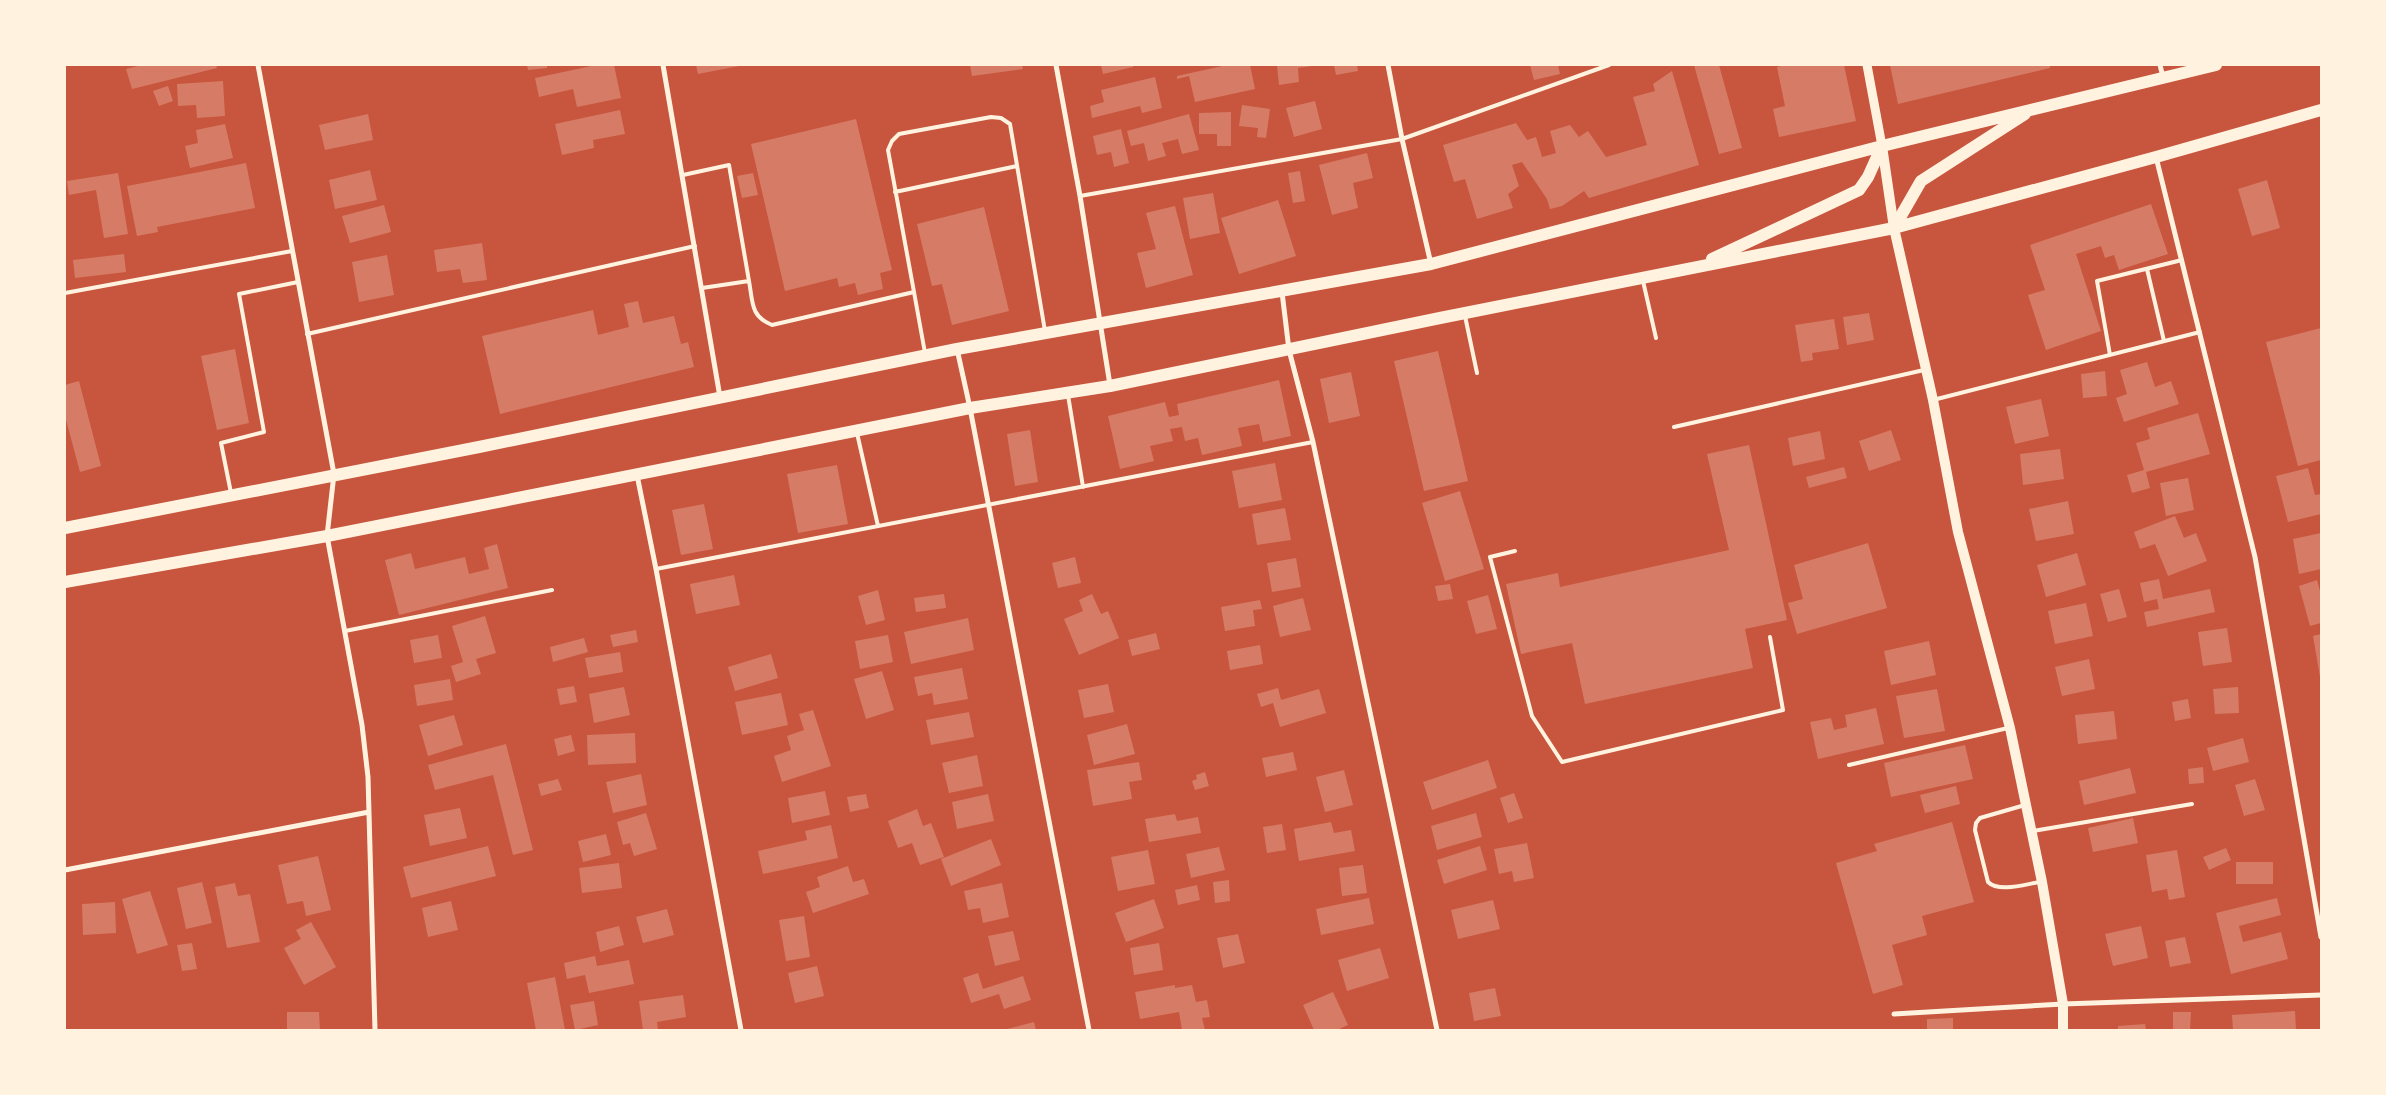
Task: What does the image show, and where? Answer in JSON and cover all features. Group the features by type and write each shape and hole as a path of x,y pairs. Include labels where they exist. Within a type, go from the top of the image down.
{"main road":[{"path":"65,528 957,349 1432,264 2034,108 2161,71 2216,65"},
{"path":"1894,228 1922,181 2034,108"},
{"path":"65,582 327,536 970,408 1110,386 1894,228 2156,158 2321,110"},
{"path":"1882,146 1894,228 1933,400 1958,532 2010,728 2042,882 2064,1004 2063,1030"},
{"path":"1696,267 1859,190 1868,177 1882,146"}],"street":[{"path":"258,65 334,474 327,536 362,725 368,777 375,1030"},
{"path":"663,65 696,246 720,398"},
{"path":"1056,65 1102,323 1110,386"},
{"path":"1388,65 1402,139 1432,264"},
{"path":"1867,65 1882,146"},
{"path":"2156,158 2255,557 2321,937"},
{"path":"1282,291 1289,350 1313,442 1437,1030"},
{"path":"957,349 989,505 1089,1030"},
{"path":"636,474 656,569 742,1030"},
{"path":"65,870 369,812"},
{"path":"1894,1014 2064,1004 2321,995"}],"lane":[{"path":"1080,196 1402,139 1609,65"},
{"path":"926,356 888,150 892,141 900,134 991,117 1001,118 1010,124 1046,333"},
{"path":"683,174 729,165 755,313 762,321 772,325 914,292"},
{"path":"896,192 1017,166"},
{"path":"307,334 696,246"},
{"path":"65,293 292,251"},
{"path":"2110,355 2097,281 2182,260"},
{"path":"2148,269 2164,342"},
{"path":"1642,279 1656,338"},
{"path":"702,288 749,281"},
{"path":"232,495 221,442 264,432 239,294 298,282"},
{"path":"1465,313 1477,373"},
{"path":"1933,400 2200,332"},
{"path":"1674,427 1926,370"},
{"path":"1068,392 1083,487"},
{"path":"857,430 878,526"},
{"path":"656,569 1313,442"},
{"path":"1515,552 1490,557 1532,716 1562,762 1783,710 1770,637"},
{"path":"345,631 552,590"},
{"path":"1849,765 2010,728"},
{"path":"2030,831 2192,804"},
{"path":"2025,805 1980,818 1974,830 1988,882 1991,885 2000,887 2042,882"}],"building":[{"path":"142,65 216,65 217,68 132,89 126,69"},
{"path":"527,65 547,65 547,68 528,70"},
{"path":"596,65 614,65 621,98 577,107 573,89 539,97 535,78"},
{"path":"696,65 739,65 739,66 698,74"},
{"path":"970,65 1022,65 1023,69 972,76"},
{"path":"1101,65 1133,65 1133,67 1103,74"},
{"path":"1227,65 1250,65 1255,89 1195,102 1189,76 1177,79 1177,76"},
{"path":"1277,65 1312,66 1298,68 1299,82 1279,85"},
{"path":"1334,65 1357,65 1358,71 1336,75"},
{"path":"1530,65 1558,65 1560,74 1534,80"},
{"path":"1694,65 1719,65 1742,148 1719,154"},
{"path":"1784,65 1844,65 1856,121 1779,137 1773,109 1785,106 1777,67"},
{"path":"1890,65 2050,65 2050,68 1898,104"},
{"path":"1672,71 1699,165 1589,198 1584,191 1562,206 1550,209 1547,199 1522,162 1512,165 1519,186 1508,194 1513,208 1477,219 1465,179 1454,182 1443,145 1516,123 1527,140 1536,137 1542,157 1556,153 1550,131 1570,125 1579,137 1588,131 1606,157 1647,145 1633,97 1655,91 1653,84"},
{"path":"1155,77 1162,108 1142,113 1140,106 1092,118 1090,106 1104,102 1101,90"},
{"path":"223,81 225,116 197,118 196,105 178,106 177,84"},
{"path":"168,86 173,101 159,106 153,91"},
{"path":"1315,101 1322,129 1294,137 1286,108"},
{"path":"1242,105 1270,109 1266,138 1257,137 1258,128 1239,126"},
{"path":"620,110 625,134 593,140 594,148 562,155 555,124"},
{"path":"1231,112 1231,146 1217,146 1217,134 1199,134 1199,113"},
{"path":"368,114 373,140 325,150 319,125"},
{"path":"1189,114 1199,150 1182,154 1178,139 1162,143 1166,156 1148,161 1144,143 1131,146 1127,131"},
{"path":"856,119 892,270 880,273 883,289 858,295 855,283 839,287 837,278 785,291 751,144"},
{"path":"225,124 233,158 190,168 185,146 198,143 196,130"},
{"path":"1121,129 1129,163 1114,167 1111,152 1097,155 1093,136"},
{"path":"1367,153 1373,178 1353,183 1358,208 1332,215 1319,165"},
{"path":"246,163 255,208 157,227 158,232 137,236 127,186"},
{"path":"370,170 377,200 335,209 329,180"},
{"path":"1300,171 1305,201 1293,203 1288,173"},
{"path":"118,173 128,234 104,238 96,190 69,195 67,181"},
{"path":"753,173 758,195 742,198 737,176"},
{"path":"2267,180 2280,228 2252,236 2238,189"},
{"path":"1213,193 1220,233 1190,239 1183,198"},
{"path":"1278,200 1296,256 1239,274 1221,218"},
{"path":"2151,204 2168,254 2119,270 2114,255 2105,258 2101,246 2076,254 2101,331 2046,350 2028,295 2045,290 2030,245"},
{"path":"384,205 391,232 350,243 342,216"},
{"path":"1175,206 1193,275 1146,288 1137,253 1156,249 1146,213"},
{"path":"984,207 1009,311 952,325 942,284 932,286 917,224"},
{"path":"482,243 487,280 463,283 460,269 437,272 434,250"},
{"path":"124,254 126,272 75,278 73,260"},
{"path":"387,255 394,295 359,302 352,262"},
{"path":"638,301 643,323 674,316 681,344 688,342 694,367 500,414 482,336 593,310 598,335 629,327 624,304"},
{"path":"1869,313 1874,340 1847,345 1843,317"},
{"path":"1834,319 1839,349 1812,353 1813,360 1801,362 1795,325"},
{"path":"2321,328 2321,460 2298,466 2266,342"},
{"path":"235,349 249,423 217,430 201,356"},
{"path":"1438,351 1468,481 1424,491 1394,361"},
{"path":"2147,362 2155,387 2171,381 2179,404 2124,422 2116,398 2127,394 2120,370"},
{"path":"2105,371 2107,396 2083,398 2081,374"},
{"path":"1351,372 1360,416 1329,423 1320,379"},
{"path":"1279,380 1291,436 1263,442 1259,424 1238,428 1242,446 1202,455 1198,438 1185,441 1182,427 1170,429 1173,441 1150,446 1154,461 1120,469 1108,416 1165,402 1169,417 1179,415 1177,404"},
{"path":"79,381 101,466 80,472 65,416 65,385"},
{"path":"2041,399 2049,436 2015,444 2006,407"},
{"path":"2198,413 2210,454 2146,472 2150,488 2132,493 2127,475 2144,470 2136,443 2150,439 2147,428"},
{"path":"1030,430 1038,482 1015,486 1007,434"},
{"path":"1891,430 1901,460 1869,471 1859,441"},
{"path":"1820,431 1825,459 1793,466 1788,438"},
{"path":"1749,445 1787,620 1745,629 1753,668 1585,704 1572,643 1521,654 1506,584 1558,573 1560,587 1729,550 1707,454"},
{"path":"2060,449 2064,479 2023,485 2020,454"},
{"path":"1275,463 1282,500 1239,508 1232,471"},
{"path":"837,465 848,524 798,533 787,474"},
{"path":"1844,467 1847,478 1809,488 1806,477"},
{"path":"2308,468 2315,495 2321,494 2321,514 2288,522 2276,476"},
{"path":"2188,478 2194,510 2166,516 2160,483"},
{"path":"1460,491 1484,569 1445,581 1422,503"},
{"path":"2068,501 2074,534 2036,541 2029,509"},
{"path":"704,504 713,549 681,555 672,510"},
{"path":"1285,508 1291,540 1257,545 1252,514"},
{"path":"2175,516 2184,538 2196,533 2207,561 2168,576 2155,544 2140,549 2134,532"},
{"path":"2321,533 2321,569 2299,574 2293,539"},
{"path":"1868,543 1887,608 1797,634 1788,603 1803,599 1794,565"},
{"path":"497,544 508,588 399,615 385,560 411,553 415,569 465,557 469,574 489,569 484,548"},
{"path":"2077,553 2086,585 2046,597 2037,565"},
{"path":"1075,557 1081,583 1058,588 1052,563"},
{"path":"1296,558 1301,587 1272,592 1267,563"},
{"path":"734,575 740,605 696,614 690,584"},
{"path":"2159,579 2163,599 2210,589 2215,612 2147,627 2144,612 2159,609 2157,599 2144,602 2140,583"},
{"path":"2317,580 2321,595 2321,623 2310,626 2299,586"},
{"path":"1450,584 1453,599 1438,601 1435,586"},
{"path":"2119,589 2127,617 2108,622 2100,594"},
{"path":"878,590 885,620 866,625 858,596"},
{"path":"944,594 946,608 916,612 914,598"},
{"path":"1092,594 1101,614 1108,611 1119,638 1079,655 1064,619 1083,611 1079,600"},
{"path":"1488,595 1497,629 1476,634 1467,601"},
{"path":"1303,598 1311,630 1280,637 1273,606"},
{"path":"1260,600 1262,609 1253,610 1255,626 1225,631 1221,607"},
{"path":"2086,603 2093,636 2055,644 2048,611"},
{"path":"485,616 496,653 476,659 481,674 456,682 451,666 463,662 452,626"},
{"path":"968,618 974,650 911,664 904,632"},
{"path":"2227,628 2232,662 2203,666 2198,632"},
{"path":"636,630 638,642 613,647 610,635"},
{"path":"1156,633 1160,649 1132,656 1128,640"},
{"path":"2321,634 2321,677 2320,677 2313,636"},
{"path":"438,635 442,658 414,663 410,640"},
{"path":"888,635 893,662 860,669 855,641"},
{"path":"584,638 588,652 553,662 550,647"},
{"path":"1929,641 1936,675 1891,685 1884,651"},
{"path":"1260,645 1263,664 1230,670 1227,651"},
{"path":"620,652 623,672 589,678 585,658"},
{"path":"771,654 778,678 735,691 728,667"},
{"path":"2089,659 2095,689 2062,696 2055,667"},
{"path":"962,668 968,699 934,705 932,693 918,696 914,677"},
{"path":"882,671 894,710 866,719 854,679"},
{"path":"450,679 453,700 417,706 414,685"},
{"path":"1108,684 1114,712 1084,718 1078,690"},
{"path":"574,686 577,702 560,705 557,689"},
{"path":"624,687 630,715 594,723 589,694"},
{"path":"2238,687 2239,713 2215,714 2213,689"},
{"path":"1278,688 1281,700 1319,689 1326,713 1280,727 1273,703 1261,707 1257,694"},
{"path":"1937,689 1945,731 1904,738 1896,696"},
{"path":"781,693 788,725 742,735 735,702"},
{"path":"2188,699 2191,718 2175,721 2172,702"},
{"path":"1876,708 1884,744 1818,759 1810,722 1831,718 1834,730 1847,727 1845,715"},
{"path":"813,710 831,766 782,782 774,756 791,750 787,736 804,730 799,714"},
{"path":"2114,711 2117,739 2078,744 2075,715"},
{"path":"969,712 974,737 931,745 926,720"},
{"path":"454,715 463,745 428,756 419,725"},
{"path":"1127,724 1135,754 1094,765 1087,735"},
{"path":"635,733 636,763 588,765 587,735"},
{"path":"571,735 575,751 558,756 554,739"},
{"path":"2243,738 2249,762 2213,771 2207,748"},
{"path":"506,744 533,850 513,855 493,775 435,790 428,765"},
{"path":"1965,745 1973,779 1891,797 1884,763"},
{"path":"1293,752 1297,770 1266,777 1262,758"},
{"path":"977,755 983,786 949,793 942,763"},
{"path":"1488,760 1497,788 1432,810 1423,782"},
{"path":"1139,762 1142,780 1129,782 1132,799 1093,806 1087,770"},
{"path":"2203,767 2204,783 2189,784 2188,769"},
{"path":"2130,768 2136,793 2084,805 2079,781"},
{"path":"1344,770 1353,805 1325,812 1316,777"},
{"path":"1205,772 1209,786 1195,790 1192,781 1197,779 1196,775"},
{"path":"641,774 647,805 613,813 606,782"},
{"path":"558,779 562,790 541,796 538,784"},
{"path":"2255,779 2265,810 2244,816 2235,785"},
{"path":"1956,786 1960,804 1925,813 1920,795"},
{"path":"825,791 830,815 792,823 788,798"},
{"path":"1514,793 1523,818 1508,823 1500,798"},
{"path":"866,794 869,808 850,812 847,797"},
{"path":"988,794 994,821 957,829 952,802"},
{"path":"460,808 467,838 430,846 424,815"},
{"path":"917,809 923,826 931,823 944,857 920,865 912,843 898,848 888,821"},
{"path":"646,813 657,849 634,856 630,843 623,845 617,822"},
{"path":"1476,813 1482,837 1437,850 1431,826"},
{"path":"1175,814 1177,821 1198,817 1201,833 1149,842 1145,819"},
{"path":"2133,818 2138,843 2093,852 2088,828"},
{"path":"1331,822 1334,833 1351,830 1355,851 1299,861 1294,829"},
{"path":"1952,822 1974,902 1922,916 1927,935 1892,945 1903,985 1873,994 1836,863 1877,851 1874,844"},
{"path":"1282,824 1286,850 1267,853 1263,827"},
{"path":"831,825 838,858 763,874 758,851 807,840 805,831"},
{"path":"606,834 611,855 583,862 578,841"},
{"path":"991,839 1001,865 951,886 941,859"},
{"path":"1527,843 1534,878 1514,882 1512,871 1499,874 1494,849"},
{"path":"488,846 496,876 411,898 403,867"},
{"path":"1480,846 1487,870 1444,884 1437,860"},
{"path":"1219,847 1225,870 1191,878 1186,854"},
{"path":"2226,848 2231,860 2209,870 2203,857"},
{"path":"1148,850 1155,884 1118,891 1111,857"},
{"path":"2177,850 2185,897 2169,900 2167,889 2152,892 2146,855"},
{"path":"318,856 331,910 306,916 303,901 287,904 278,865"},
{"path":"2236,862 2273,862 2273,884 2236,884"},
{"path":"619,863 622,888 582,893 579,868"},
{"path":"1363,865 1367,893 1342,896 1339,868"},
{"path":"848,866 853,882 864,879 869,894 813,913 806,892 820,887 817,877"},
{"path":"1229,880 1230,901 1215,903 1213,882"},
{"path":"202,882 212,923 186,929 177,888"},
{"path":"235,883 238,896 250,894 260,942 227,948 215,887"},
{"path":"1002,883 1009,917 983,923 980,908 968,910 964,891"},
{"path":"1197,885 1200,900 1178,905 1175,890"},
{"path":"150,891 168,945 137,954 122,899"},
{"path":"1369,898 1374,924 1321,935 1316,909"},
{"path":"2277,898 2281,915 2239,926 2243,942 2281,932 2288,959 2231,974 2216,913"},
{"path":"1154,899 1164,928 1126,942 1115,913"},
{"path":"1493,900 1500,929 1458,939 1451,910"},
{"path":"451,901 458,930 428,937 422,908"},
{"path":"115,902 116,933 83,935 82,904"},
{"path":"667,909 674,935 643,943 636,917"},
{"path":"804,916 810,957 786,961 779,920"},
{"path":"311,922 336,967 304,985 284,948 301,939 296,930"},
{"path":"619,926 624,945 600,952 596,932"},
{"path":"2141,926 2148,958 2113,966 2105,934"},
{"path":"1013,931 1020,960 995,966 988,936"},
{"path":"1238,934 1245,963 1223,968 1217,938"},
{"path":"2185,937 2191,963 2170,967 2165,941"},
{"path":"192,943 197,969 182,971 177,945"},
{"path":"1159,943 1163,970 1134,975 1130,948"},
{"path":"1380,948 1389,978 1347,991 1338,960"},
{"path":"595,956 597,966 629,960 634,984 589,993 585,975 567,979 564,963"},
{"path":"817,966 824,996 795,1003 788,973"},
{"path":"978,973 983,989 1023,976 1031,1000 1004,1009 999,994 971,1003 963,978"},
{"path":"555,977 565,1030 536,1030 527,983"},
{"path":"1175,985 1175,988 1192,985 1196,1002 1207,1000 1210,1017 1202,1018 1205,1030 1182,1030 1179,1012 1140,1019 1135,992"},
{"path":"1495,988 1501,1016 1474,1021 1469,993"},
{"path":"1333,992 1348,1025 1337,1030 1314,1030 1303,1005"},
{"path":"683,995 686,1017 657,1022 658,1030 643,1030 639,1001"},
{"path":"594,1001 598,1025 575,1030 570,1005"},
{"path":"2295,1011 2296,1030 2233,1030 2232,1015"},
{"path":"287,1012 319,1012 320,1030 287,1030"},
{"path":"2173,1012 2191,1012 2190,1030 2173,1029"},
{"path":"1953,1018 1953,1030 1927,1030 1927,1019"},
{"path":"1034,1022 1036,1030 1007,1030 1007,1029"},
{"path":"2145,1024 2146,1030 2118,1030 2118,1026"}]}
